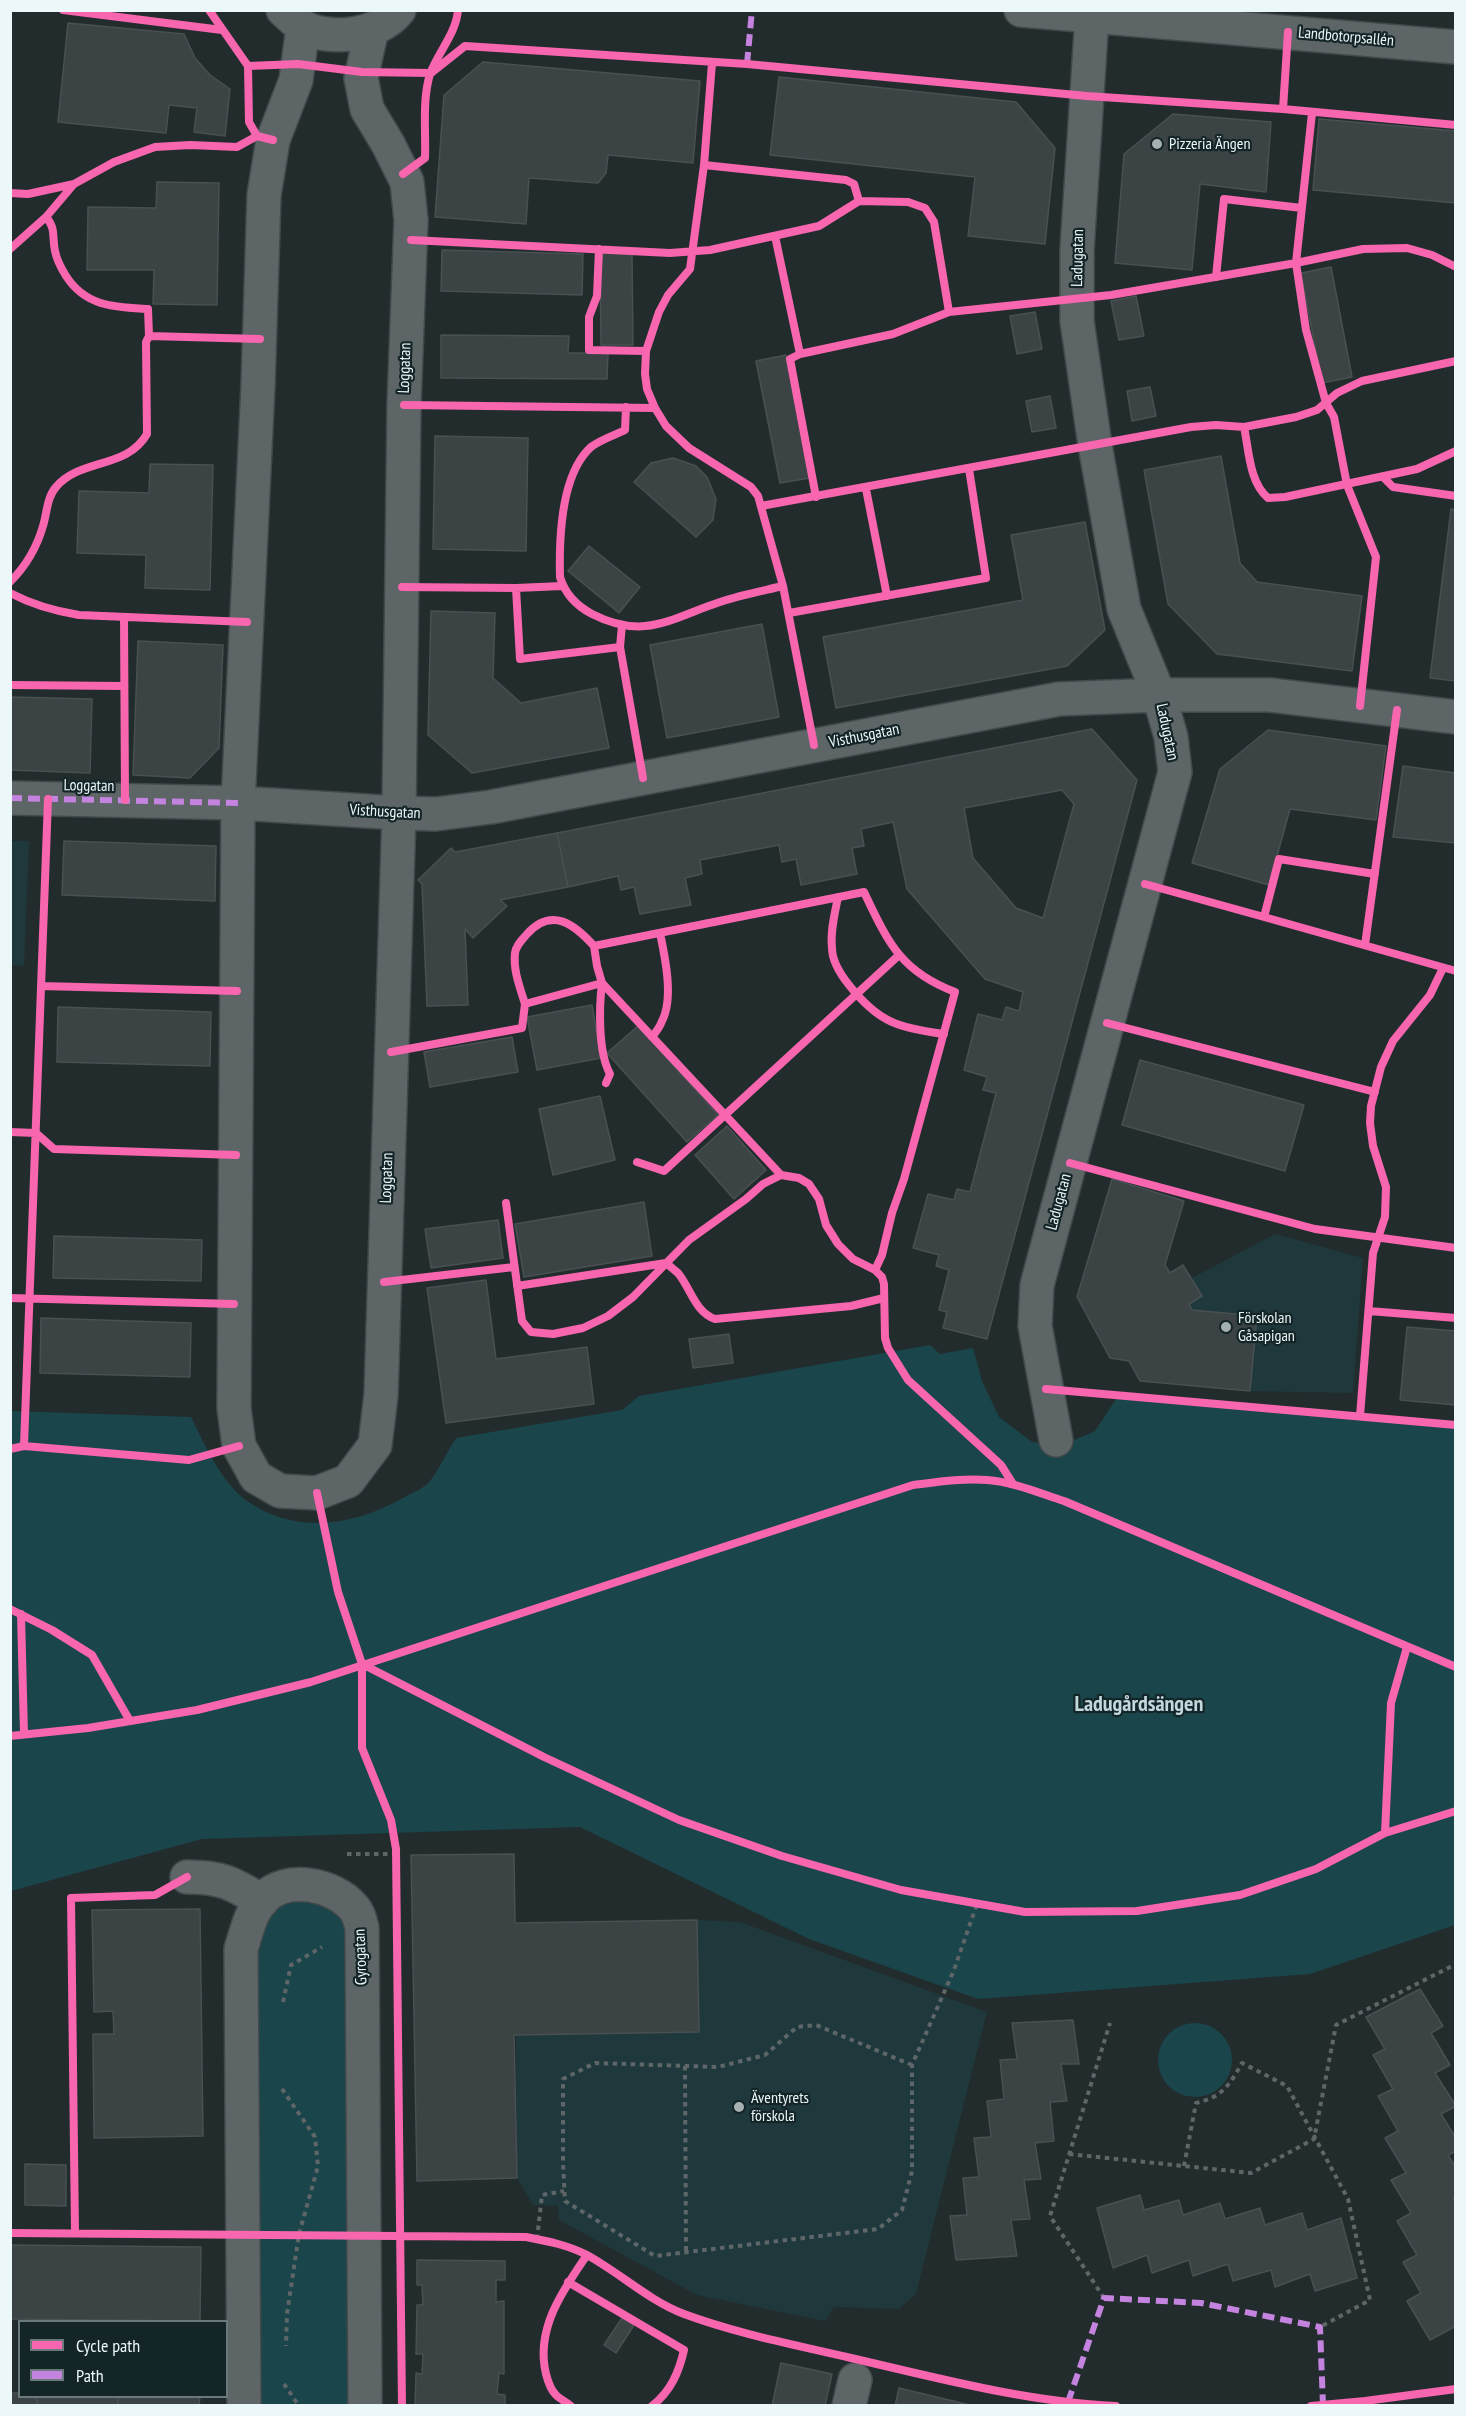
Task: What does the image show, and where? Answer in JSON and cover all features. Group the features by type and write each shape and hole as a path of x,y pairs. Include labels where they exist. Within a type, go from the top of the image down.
{"street":[{"name":"Landbotorpsallén","path":"1021,10 1092,16 1140,15 1455,47"},
{"path":"293,19 337,36 394,16"},
{"name":"Loggatan","path":"293,19 296,80 273,141 264,195 258,386 238,803 234,1408 239,1446 256,1477 280,1491 317,1493 348,1480 375,1445 381,1395 399,813 404,405 411,220 407,182 367,109 361,78 394,16"},
{"name":"Ladugatan","path":"1056,1440 1035,1326 1037,1285 1175,772 1171,737 1159,695 1124,609 1095,445 1077,321 1077,250 1092,16"},
{"name":"Visthusgatan","path":"238,803 436,814 491,807 1059,699 1270,694 1455,717"},
{"name":"Loggatan","path":"10,798 238,803"},
{"path":"187,1877 207,1877 230,1882 262,1901 255,1908 241,1949 244,2406"},
{"name":"Gyrogatan","path":"262,1901 266,1896 281,1888 311,1885 327,1889 354,1907 362,1929 365,2406"}],"path":[{"path":"396,1850 396,1864"},
{"path":"912,2065 816,2025 796,2027 765,2055 718,2067 596,2063 563,2079 565,2201 655,2256 878,2229 902,2210 912,2171 912,2065 954,1970 977,1904"},
{"path":"281,2007 291,1965 343,1935 362,1929"},
{"path":"1314,2139 1335,2025 1455,1964"},
{"path":"1104,2298 1050,2216 1110,2023"},
{"path":"1184,2166 1196,2103 1211,2099 1230,2086 1242,2063 1287,2086 1348,2199 1370,2300 1320,2326"},
{"path":"686,2066 686,2252"},
{"path":"277,2082 315,2137 318,2166 299,2234 287,2314 285,2349"},
{"path":"1070,2154 1251,2173 1314,2139"},
{"path":"526,2236 542,2240 542,2195 564,2191"},
{"path":"243,2234 364,2234"},
{"path":"285,2372 284,2384 299,2406"}],"shaded area":[{"path":"11,841 29,841 24,966 11,965"},
{"name":"Förskolan Gåsapigan","path":"1275,1234 1363,1258 1353,1393 1250,1391 1140,1381 1129,1361 1110,1358 1077,1297 1165,1265 1170,1272 1183,1265 1192,1278"},
{"path":"930,1345 940,1354 973,1348 982,1381 999,1417 1032,1442 1063,1445 1095,1431 1120,1393 1455,1422 1455,1925 1310,1974 978,1999 809,1939 580,1827 202,1839 11,1891 11,1411 191,1417 208,1451 229,1484 247,1501 266,1512 285,1519 325,1523 345,1520 384,1508 421,1489 434,1476 456,1438 622,1410 639,1396"},
{"path":"304,1894 346,1918 355,2405 255,2406 252,1981 265,1920 280,1902"},
{"name":"Äventyrets förskola","path":"697,1920 740,1922 987,2012 916,2294 899,2309 834,2307 825,2321 697,2295 559,2220 558,2206 533,2205 517,2178 515,1923"},
{"path":"1195,2023 1209,2026 1221,2034 1229,2046 1232,2060 1229,2074 1221,2086 1209,2094 1195,2097 1181,2094 1169,2086 1161,2074 1158,2060 1161,2046 1169,2034 1181,2026"}],"building":[{"path":"68,23 184,34 195,58 210,75 230,89 225,136 194,132 197,108 169,105 166,133 58,122"},
{"path":"483,62 700,81 693,163 608,155 606,173 598,183 529,178 526,224 435,217 444,95"},
{"path":"779,77 1016,102 1055,148 1045,244 968,236 975,177 770,155"},
{"path":"1173,114 1271,122 1266,192 1200,184 1192,270 1115,263 1124,154"},
{"path":"1319,119 1456,131 1456,203 1313,190"},
{"path":"157,182 219,183 217,305 153,304 154,270 87,270 88,207 156,208"},
{"path":"442,250 583,254 582,295 441,291"},
{"path":"600,253 632,253 633,345 601,345"},
{"path":"1331,267 1352,377 1322,383 1301,273"},
{"path":"1136,296 1144,336 1119,340 1111,301"},
{"path":"1035,312 1042,349 1017,354 1010,316"},
{"path":"441,335 569,336 568,353 608,353 607,379 441,378"},
{"path":"786,355 810,478 780,483 756,361"},
{"path":"1150,387 1156,416 1132,421 1127,391"},
{"path":"1050,396 1056,428 1032,432 1026,401"},
{"path":"435,436 528,438 526,551 433,549"},
{"path":"1221,456 1240,563 1257,582 1362,596 1352,671 1217,654 1168,604 1144,470"},
{"path":"673,458 696,466 707,477 716,499 713,520 696,537 634,482 651,463"},
{"path":"150,464 213,465 210,590 145,588 146,555 77,553 79,491 149,493"},
{"path":"1451,509 1456,510 1456,681 1430,678"},
{"path":"1085,522 1105,630 1067,666 836,708 823,637 1023,600 1011,535"},
{"path":"589,546 640,587 619,613 568,571"},
{"path":"431,611 495,613 493,678 521,703 597,688 609,748 472,773 428,735"},
{"path":"762,624 779,717 667,738 650,645"},
{"path":"138,641 223,645 219,748 190,778 133,775"},
{"path":"10,697 92,699 90,773 10,770"},
{"path":"1092,729 1137,780 987,1339 943,1328 947,1312 939,1310 949,1270 936,1266 939,1255 913,1248 928,1194 954,1200 957,1189 970,1192 996,1093 983,1090 987,1077 964,1070 978,1014 1002,1020 1006,1007 1019,1011 1023,992 985,979 907,889 893,822 861,829 864,846 852,848 857,874 801,885 796,859 782,862 779,845 700,860 702,874 685,878 691,905 640,914 634,887 621,890 618,876 568,887 557,833","holes":["1062,790 1074,804 1043,918 1016,908 973,858 964,808"]},
{"path":"1268,730 1386,746 1376,820 1290,809 1269,885 1192,863 1220,769"},
{"path":"1403,766 1456,773 1456,843 1393,837"},
{"path":"557,833 568,887 500,900 507,906 473,938 465,929 468,1005 427,1006 422,884 418,880 451,848 455,852"},
{"path":"64,841 216,846 215,901 62,895"},
{"path":"592,1005 601,1058 537,1070 527,1017"},
{"path":"58,1007 211,1012 210,1066 57,1062"},
{"path":"638,1026 718,1115 687,1142 607,1053"},
{"path":"512,1037 518,1072 430,1087 424,1052"},
{"path":"1140,1060 1304,1105 1285,1171 1122,1125"},
{"path":"600,1096 615,1160 553,1175 539,1109"},
{"path":"727,1126 766,1170 734,1199 695,1155"},
{"path":"1112,1179 1184,1201 1165,1265 1170,1273 1183,1265 1202,1296 1189,1304 1192,1310 1257,1316 1250,1391 1140,1381 1129,1361 1110,1358 1077,1297"},
{"path":"644,1202 652,1256 524,1277 515,1224"},
{"path":"498,1220 503,1258 431,1268 425,1229"},
{"path":"54,1236 202,1240 201,1281 53,1278"},
{"path":"486,1280 496,1359 587,1347 594,1404 446,1423 427,1288"},
{"path":"41,1318 191,1323 190,1377 40,1373"},
{"path":"1407,1327 1456,1331 1456,1405 1400,1400"},
{"path":"729,1334 733,1363 693,1368 689,1339"},
{"path":"514,1854 515,1923 697,1920 699,2032 514,2035 517,2178 417,2181 411,1855"},
{"path":"200,1909 203,2136 94,2138 93,2034 114,2034 113,2011 94,2012 92,1910"},
{"path":"1420,1989 1443,2026 1431,2033 1450,2065 1435,2073 1456,2106 1441,2114 1456,2138 1456,2151 1448,2155 1456,2168 1456,2196 1453,2198 1456,2202 1456,2326 1430,2340 1407,2301 1421,2293 1403,2262 1417,2255 1397,2221 1411,2213 1391,2180 1406,2173 1385,2138 1398,2131 1378,2096 1393,2089 1373,2055 1385,2049 1366,2017"},
{"path":"1073,2020 1079,2064 1061,2064 1067,2101 1050,2102 1054,2141 1035,2143 1041,2179 1024,2180 1030,2219 1011,2220 1017,2256 956,2260 950,2216 967,2215 963,2178 979,2177 974,2138 991,2137 987,2101 1004,2099 1000,2060 1017,2059 1012,2023"},
{"path":"25,2164 66,2165 66,2206 25,2205"},
{"path":"1140,2195 1144,2210 1179,2200 1183,2215 1220,2203 1225,2219 1260,2208 1265,2225 1302,2213 1307,2230 1341,2218 1357,2278 1315,2291 1310,2274 1275,2287 1271,2270 1233,2281 1228,2264 1193,2276 1189,2260 1152,2273 1147,2255 1113,2268 1097,2208"},
{"path":"10,2245 201,2247 200,2320 10,2319"},
{"path":"417,2260 505,2261 505,2280 496,2280 496,2302 504,2301 504,2374 499,2373 497,2394 505,2395 505,2406 415,2406 416,2373 422,2374 423,2354 416,2354 417,2305 423,2305 422,2285 417,2285"},
{"path":"622,2318 634,2325 616,2353 604,2345"},
{"path":"781,2363 832,2374 825,2406 772,2406"},
{"path":"899,2388 974,2406 895,2406"},
{"path":"10,2393 18,2393 18,2398 37,2398 37,2406 10,2406"},
{"path":"37,2398 118,2398 118,2406 37,2406"},
{"path":"118,2398 200,2398 199,2406 118,2406"}],"marked path":[{"path":"747,64 752,10"},
{"path":"10,798 238,803"},
{"path":"1068,2402 1104,2298 1201,2303 1320,2327 1323,2405"}],"cycle path":[{"path":"63,10 222,30"},
{"path":"209,10 248,66 249,122 257,136 273,140"},
{"path":"403,174 425,158 425,105 430,74 454,27 458,10"},
{"path":"1283,109 1288,32"},
{"path":"248,66 298,64 362,72 431,73 465,46 747,64 1087,96 1283,109 1456,125"},
{"path":"712,63 704,165 690,269 668,295 659,312 646,351 647,389 666,426 689,448 751,487 758,496 783,586 814,745"},
{"path":"1312,113 1296,263 1306,330 1326,403 1334,417 1347,485 1376,557 1360,706"},
{"path":"10,193 28,194 74,184 114,162 155,147 190,145 237,147 257,136"},
{"path":"704,165 846,180 854,184 859,201"},
{"path":"10,249 46,217 74,184"},
{"path":"1216,277 1224,199 1302,208"},
{"path":"411,240 670,253 710,250 819,226 859,201 908,202 925,208 934,222 949,312"},
{"path":"46,217 52,229 58,261 74,286 92,300 113,306 148,309 149,336 260,339"},
{"path":"775,236 800,354"},
{"path":"816,497 790,359 800,354 893,334 949,312 1111,295 1363,249 1407,248 1432,255 1456,267"},
{"path":"599,249 597,296 589,317 589,350 646,351"},
{"path":"10,582 34,549 43,526 49,500 56,487 78,471 128,453 147,434 146,342 149,336"},
{"path":"761,506 1191,427 1216,425 1244,427 1296,417 1317,410 1337,393 1362,381 1456,361"},
{"path":"404,405 655,408"},
{"path":"626,407 625,430 591,447 573,473 568,490 561,526 560,577 572,599 592,614 611,622 627,626 643,626 672,620 735,597 783,586"},
{"path":"1244,427 1253,475 1268,498 1285,497 1417,469 1456,451"},
{"path":"789,613 986,578 969,469"},
{"path":"1383,477 1393,487 1456,496"},
{"path":"866,489 887,596"},
{"path":"402,587 562,586"},
{"path":"516,588 520,659 620,647"},
{"path":"10,593 44,607 79,615 247,622"},
{"path":"124,617 125,800"},
{"path":"622,625 620,647 643,778"},
{"path":"10,685 123,686"},
{"path":"1365,945 1397,710"},
{"path":"24,1446 48,799"},
{"path":"1145,884 1264,917 1279,859 1375,874"},
{"path":"391,1052 522,1028 525,1004 602,983 594,946 864,892 889,940 908,964 936,984 955,992 904,1179 892,1213 882,1255 875,1270"},
{"path":"838,897 832,929 832,953 837,967 849,985 870,1007 890,1021 901,1026 944,1034"},
{"path":"1264,917 1456,971"},
{"path":"525,1004 516,973 515,953 520,943 536,926 545,921 563,922 579,931 594,946"},
{"path":"652,1037 666,1012 668,989 660,933"},
{"path":"637,1162 664,1171 898,956"},
{"path":"1360,1416 1373,1253 1385,1217 1386,1187 1373,1146 1370,1123 1371,1106 1381,1067 1393,1041 1430,995 1443,968"},
{"path":"606,1083 610,1074 601,1042 602,983 781,1175"},
{"path":"41,986 237,991"},
{"path":"1107,1023 1375,1092"},
{"path":"10,1132 36,1133 54,1149 236,1155"},
{"path":"1070,1163 1315,1229 1456,1248"},
{"path":"506,1203 522,1321 531,1332 553,1334 583,1328 608,1316 633,1297 689,1240 763,1184 781,1175 799,1178 809,1184 819,1199 826,1225 838,1244 853,1259 875,1270 882,1277 885,1338 888,1348 908,1380 1001,1465 1013,1484"},
{"path":"517,1286 666,1263 683,1279 698,1306 708,1316 715,1319 851,1306 884,1298"},
{"path":"384,1282 514,1267"},
{"path":"10,1298 234,1304"},
{"path":"1369,1311 1456,1318"},
{"path":"1046,1389 1456,1425"},
{"path":"10,1449 24,1446 189,1460 239,1446"},
{"path":"10,1736 88,1728 197,1710 311,1682 913,1485 959,1480 1007,1483 1064,1501 1456,1667"},
{"path":"317,1493 338,1592 362,1664 362,1748 391,1820 396,1849 402,2406"},
{"path":"10,1609 52,1630 92,1655 130,1721"},
{"path":"21,1614 24,1734"},
{"path":"1385,1833 1391,1703 1407,1647"},
{"path":"362,1664 544,1757 679,1820 782,1856 901,1890 1025,1912 1137,1911 1240,1895 1316,1869 1385,1833 1456,1811"},
{"path":"75,2232 71,1898 155,1895 187,1877"},
{"path":"10,2233 526,2237 580,2252 671,2308 725,2327 788,2344 982,2388 1049,2400 1116,2406"},
{"path":"571,2406 552,2390 546,2374 544,2341 553,2311 587,2255"},
{"path":"568,2282 684,2350 673,2381 652,2406"},
{"path":"1311,2406 1456,2389"}],"place":[{"name":"Pizzeria Ängen","path":"1157,144"},
{"name":"Förskolan Gåsapigan","path":"1226,1327"},
{"name":"Äventyrets förskola","path":"739,2107"}],"district":[{"name":"Ladugårdsängen","path":"1139,1705"}]}
